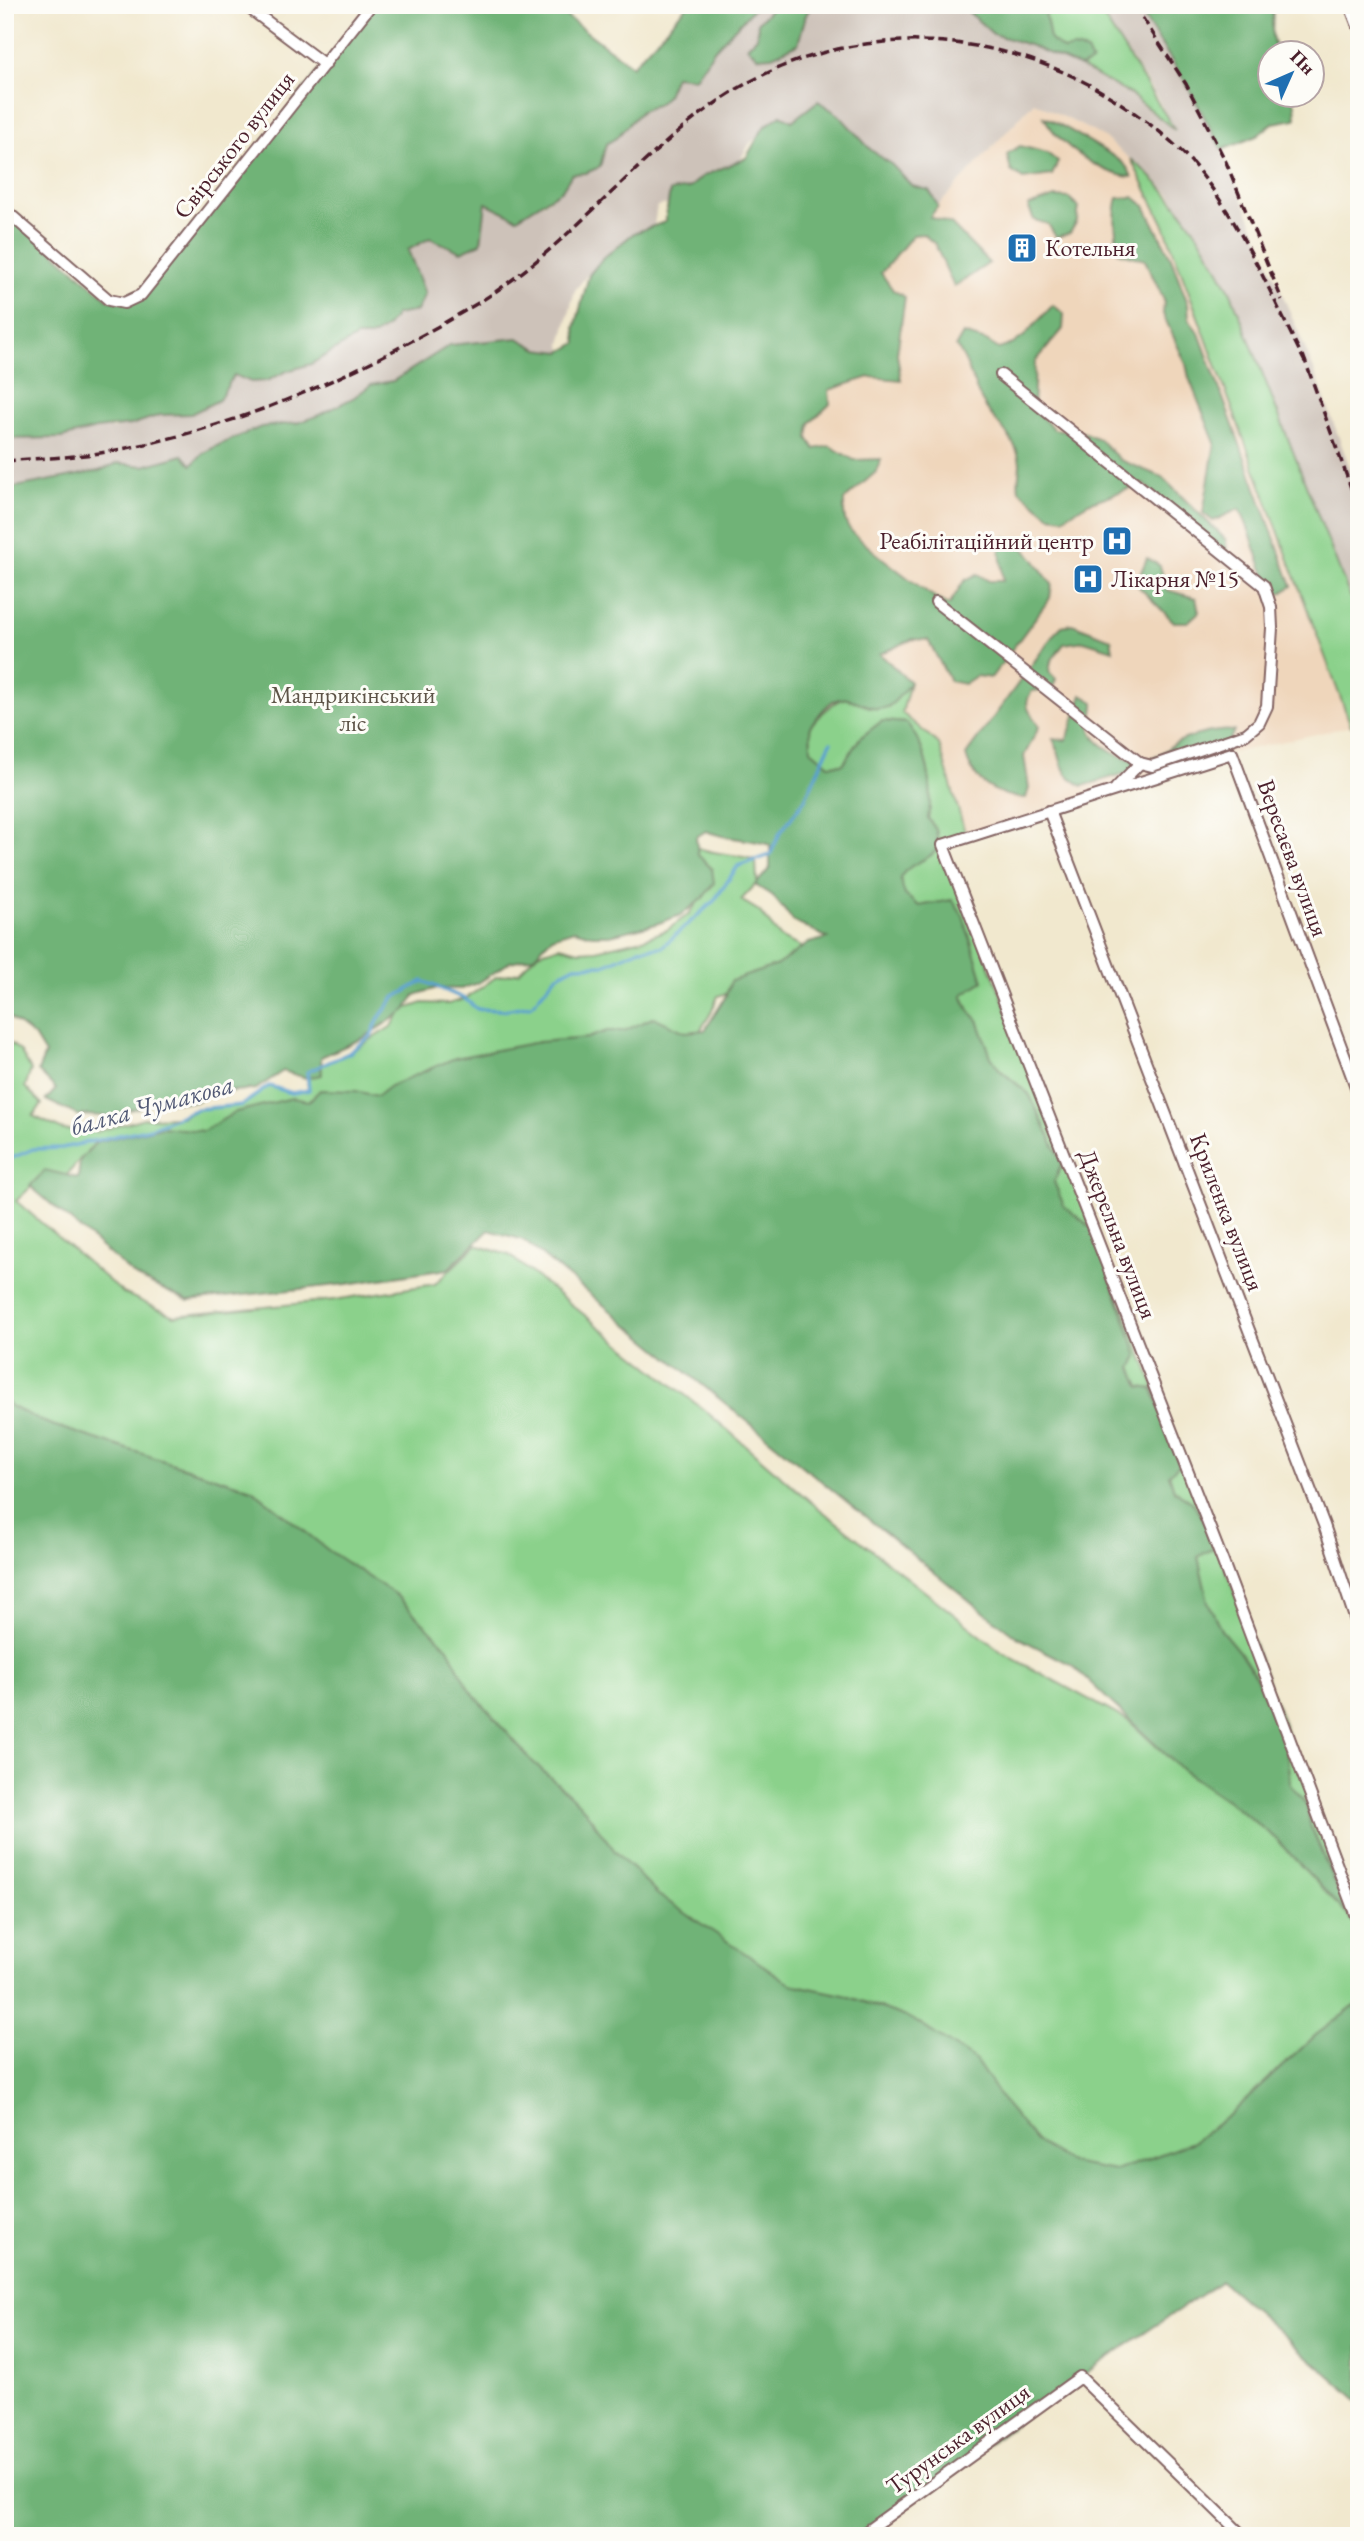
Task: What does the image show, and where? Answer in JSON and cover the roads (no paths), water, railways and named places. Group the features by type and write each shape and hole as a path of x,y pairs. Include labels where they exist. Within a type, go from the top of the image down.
{"main road":[{"path":"1353,5 1359,23"}],"street":[{"path":"245,5 325,65"},
{"name":"Свірського вулиця","path":"5,210 109,300 124,303 141,295 371,5"},
{"path":"936,602 1140,762 1152,766 1246,734 1259,723 1268,706 1271,607 1264,586 1001,375"},
{"name":"Джерельна вулиця","path":"1232,753 943,845 1214,1537 1359,1924"},
{"name":"Вересаєва вулиця","path":"1232,753 1359,1095"},
{"path":"1114,790 1140,762"},
{"name":"Криленка вулиця","path":"1049,811 1324,1525 1359,1630"},
{"name":"Турунська вулиця","path":"860,2536 1080,2377 1243,2536"}],"waterway":[{"name":"балка Чумакова","path":"5,1161 33,1149 62,1148 151,1128 197,1109 242,1105 269,1086 292,1093 309,1090 307,1072 349,1053 371,1036 379,1018 394,998 423,981 465,999 477,1009 504,1010 532,1005 556,976 575,966 604,965 640,949 662,947 714,901 738,866 770,855 780,833 805,799 831,742"}],"railway":[{"path":"1134,5 1186,84 1226,162 1282,300"},
{"path":"5,461 88,455 151,443 249,414 343,376 433,329 510,281 540,258 654,153 713,105 762,76 814,55 869,44 924,41 979,47 1033,61 1085,82 1142,118 1184,154 1214,192 1256,263 1305,362"},
{"path":"1303,355 1359,510"}],"place":[{"name":"Котельня","path":"1022,248"},
{"name":"Реабілітаційний центр","path":"1117,541"},
{"name":"Лікарня №15","path":"1088,579"}],"park label":[{"name":"Мандрикінський ліс","path":"353,709"}]}
